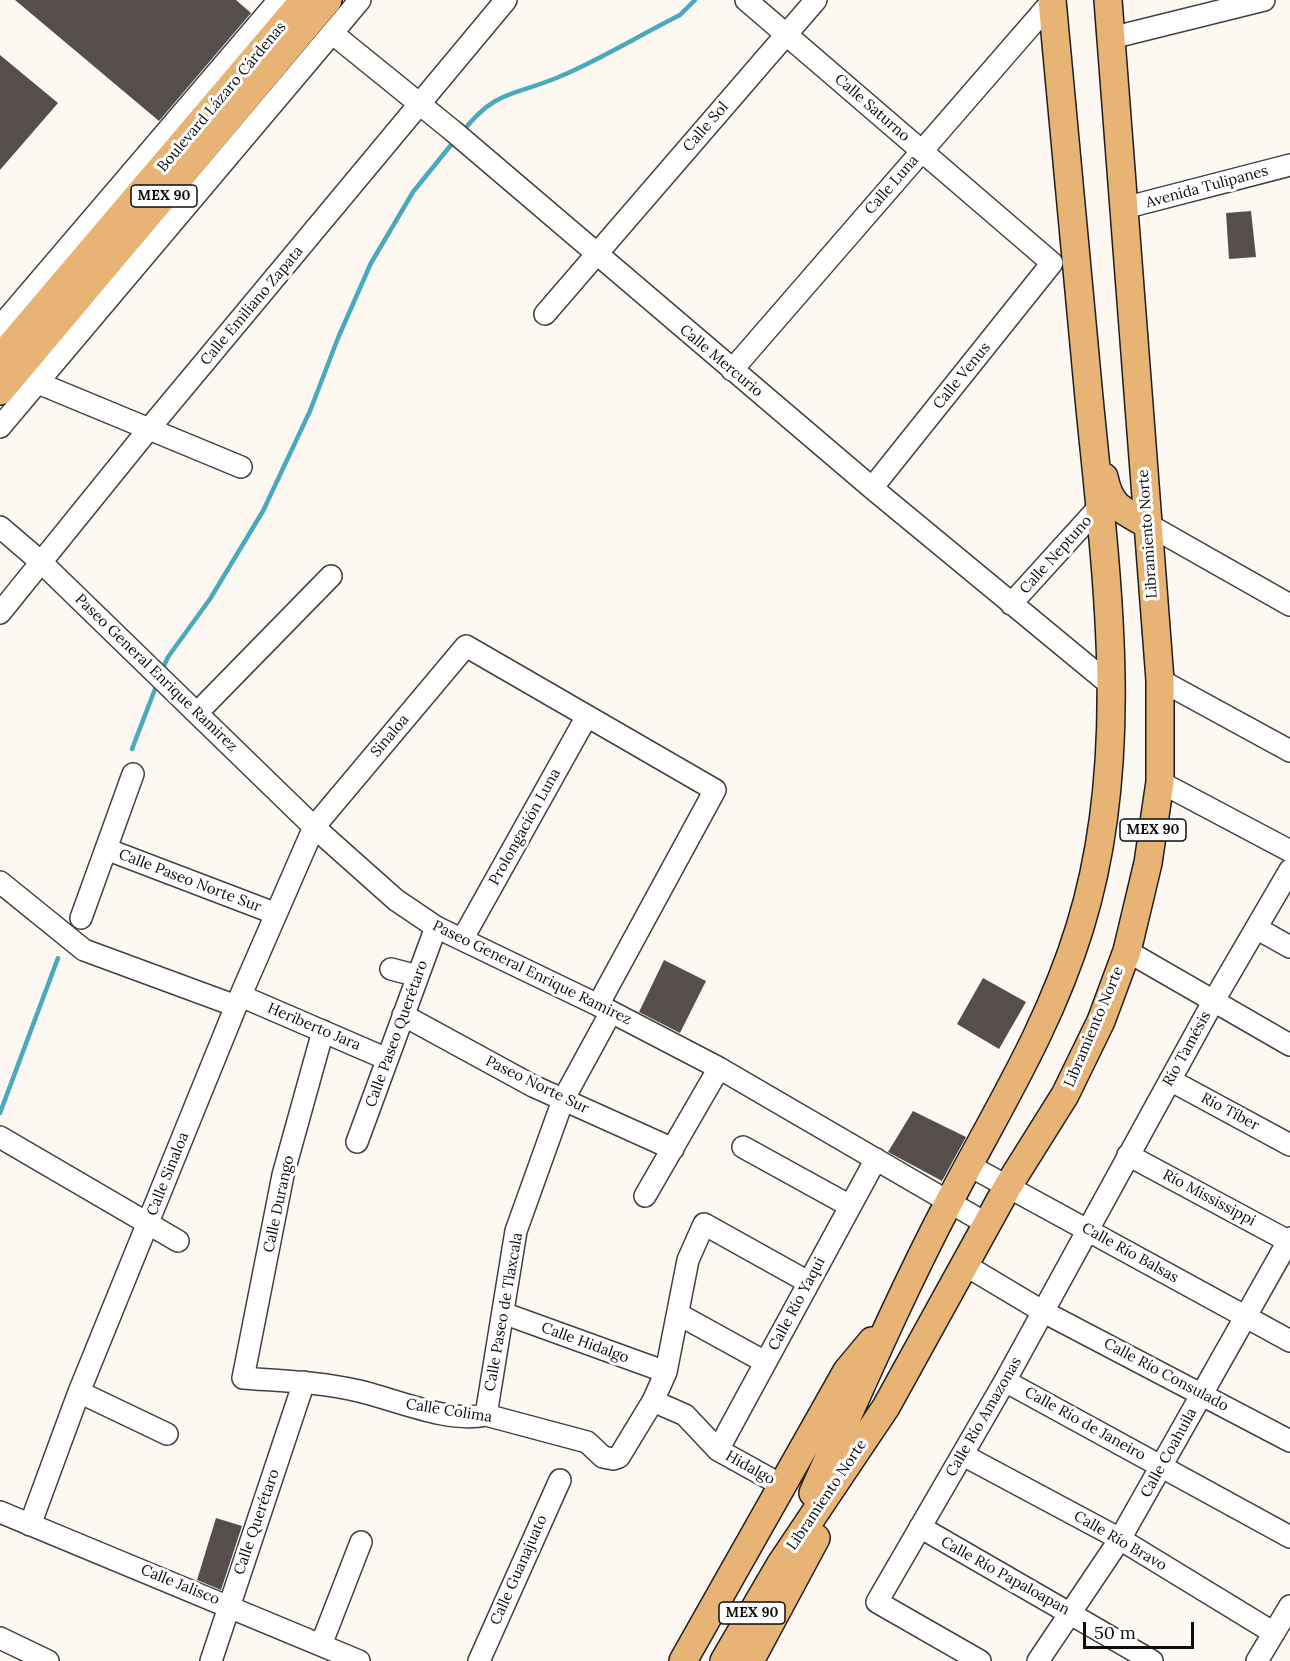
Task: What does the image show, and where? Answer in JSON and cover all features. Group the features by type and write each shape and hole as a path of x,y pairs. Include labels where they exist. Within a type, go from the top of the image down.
{"main road":[{"name":"Boulevard Lázaro Cárdenas","path":"0,358 304,0"},
{"name":"Boulevard Lázaro Cárdenas","path":"0,391 328,0"},
{"name":"Libramiento Norte","path":"780,1565 894,1315 949,1202 1024,1068 1056,996 1081,926 1098,851 1110,755 1113,687 1100,506 1053,0"},
{"name":"Libramiento Norte","path":"780,1565 886,1407 1008,1186 1065,1095 1101,1021 1127,951 1148,863 1160,782 1160,680 1108,0"},
{"path":"1089,393 1098,401 1104,478 1108,495 1118,508 1148,524"},
{"path":"683,1661 848,1371 894,1315"},
{"path":"750,1661 886,1407"},
{"name":"MEX 90","path":"724,1661 780,1565"}],"street":[{"path":"0,327 279,0"},
{"path":"0,427 360,0"},
{"name":"Calle Emiliano Zapata","path":"0,613 148,430 421,105 506,0"},
{"name":"Calle Saturno","path":"746,0 1052,263"},
{"name":"Calle Sol","path":"545,314 816,0"},
{"name":"Calle Luna","path":"732,370 1053,0"},
{"path":"1111,38 1264,0"},
{"name":"Calle Mercurio","path":"332,33 458,136 595,255 872,488 1113,687"},
{"name":"Avenida Tulipanes","path":"1124,208 1290,165"},
{"name":"Calle Venus","path":"872,488 1052,263"},
{"path":"38,382 241,467"},
{"name":"Calle Neptuno","path":"1011,604 1100,506"},
{"path":"1148,524 1290,605"},
{"name":"Paseo General Enrique Ramirez","path":"0,527 41,561 314,827 396,900 436,927 605,1008 719,1068 987,1224"},
{"path":"197,713 331,576"},
{"name":"Sinaloa","path":"314,827 466,646 587,716"},
{"path":"1160,680 1290,751"},
{"name":"Prolongación Luna","path":"463,938 587,716"},
{"name":"Calle Paseo de Tlaxcala","path":"486,1415 516,1231 564,1100 580,1070 605,1008 715,790 587,716"},
{"path":"81,918 133,774"},
{"path":"1160,782 1290,851"},
{"name":"Calle Sinaloa","path":"30,1525 79,1392 238,1001 274,913 314,827"},
{"name":"Calle Paseo Norte Sur","path":"106,849 274,913"},
{"name":"Río Tamésis","path":"1088,1229 1213,1002 1290,870"},
{"name":"Heriberto Jara","path":"0,882 84,950 323,1031 387,1059"},
{"name":"Calle Paseo Querétaro","path":"357,1142 436,927"},
{"path":"1256,928 1290,947"},
{"path":"1127,951 1290,1045"},
{"path":"391,969 418,976"},
{"name":"Paseo Norte Sur","path":"403,1016 564,1100 673,1149"},
{"name":"Calle Durango","path":"243,1378 283,1175 323,1031"},
{"path":"645,1196 719,1068"},
{"name":"Río Tíber","path":"1170,1080 1290,1145"},
{"path":"6,1141 149,1222 178,1241"},
{"path":"743,1147 850,1206"},
{"name":"Río Mississippi","path":"1128,1155 1289,1240"},
{"name":"Calle Río Yaqui","path":"718,1450 876,1159"},
{"name":"Calle Río Balsas","path":"970,1166 1290,1341"},
{"path":"718,1450 685,1415 653,1401 666,1372 688,1260 704,1224 808,1282"},
{"name":"Calle Río Amazonas","path":"981,1661 877,1602 1005,1381 1088,1229"},
{"name":"Calle Coahuila","path":"1038,1661 1120,1539 1289,1240"},
{"name":"Calle Río Consulado","path":"965,1264 1042,1311 1290,1441"},
{"name":"Calle Hidalgo","path":"503,1313 666,1372"},
{"path":"678,1314 765,1362"},
{"name":"Calle Colima","path":"243,1378 304,1382 358,1391 426,1410 475,1418 486,1415 587,1442 603,1457 613,1459 619,1457 653,1401"},
{"name":"Calle Río de Janeiro","path":"1005,1381 1290,1537"},
{"name":"Calle Querétaro","path":"211,1661 304,1382"},
{"path":"79,1392 167,1434"},
{"name":"Hidalgo","path":"718,1450 783,1486"},
{"name":"Calle Río Bravo","path":"963,1455 1120,1539 1274,1633"},
{"name":"Calle Guanajuato","path":"479,1661 560,1480"},
{"name":"Calle Jalisco","path":"0,1512 229,1605 359,1661"},
{"name":"Calle Río Papaloapan","path":"920,1527 1152,1661"},
{"path":"321,1645 361,1542"},
{"path":"1257,1661 1290,1606"},
{"path":"0,1638 48,1661"}],"building":[{"path":"15,0 236,0 251,13 159,121"},
{"path":"0,55 58,103 0,170"},
{"path":"1251,211 1256,257 1229,259 1226,213"},
{"path":"664,960 706,981 680,1033 639,1012"},
{"path":"983,978 1026,1002 999,1049 957,1024"},
{"path":"913,1111 966,1137 942,1181 888,1152"},
{"path":"216,1518 242,1526 221,1590 197,1580"}],"waterway":[{"path":"463,131 475,117 497,100 591,62 680,15 695,0"},
{"path":"162,670 168,657 210,599 263,511 310,411 338,338 371,263 413,192 455,140"},
{"path":"132,749 157,684"},
{"path":"0,1113 58,958"}]}
